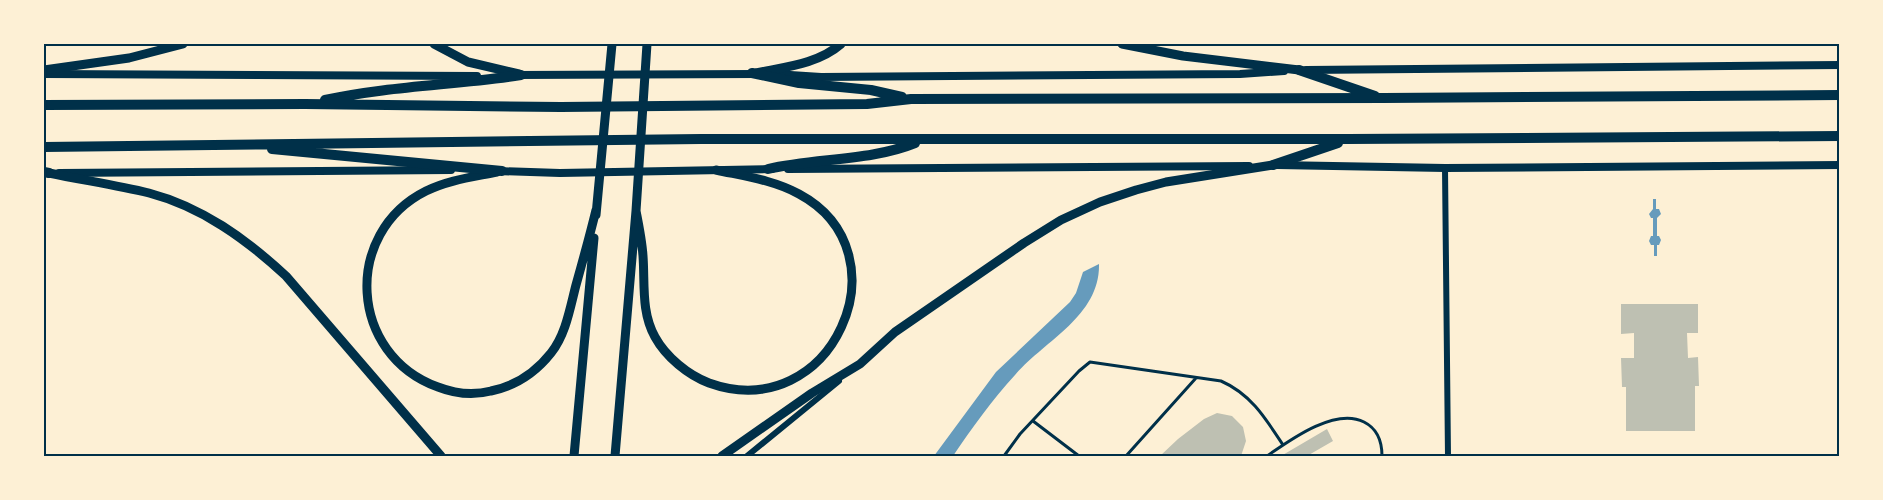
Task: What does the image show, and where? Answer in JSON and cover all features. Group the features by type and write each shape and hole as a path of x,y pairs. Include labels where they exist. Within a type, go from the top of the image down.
{"main road":[{"path":"44,72 129,58 183,44"},
{"path":"434,44 468,62 521,75"},
{"path":"752,73 792,66 817,58 841,44"},
{"path":"1122,44 1183,56 1299,70 1384,99"},
{"path":"574,456 610,46"},
{"path":"615,456 648,46"},
{"path":"752,73 798,83 871,90 911,99"},
{"path":"304,104 351,94 469,83 521,75"},
{"path":"44,105 304,104 561,107 867,104 911,99 1384,99 1839,95"},
{"path":"44,147 701,139 1348,140 1839,136"},
{"path":"768,169 898,150 923,140"},
{"path":"722,456 812,393 860,364 895,332 1039,233 1083,210 1136,189 1273,165 1348,140"},
{"path":"215,144 502,171"},
{"path":"502,171 448,183 410,201 384,229 370,258 367,279 368,302 376,333 397,361 412,375 430,384 453,393 478,394 498,390 516,382 537,368 552,351 566,325 596,210"},
{"path":"636,211 643,255 646,311 655,337 674,360 687,372 704,381 747,392 772,388 802,375 831,346 846,318 852,283 846,247 827,215 800,194 761,180 712,171"},
{"path":"45,173 149,193 176,202 217,221 257,249 286,276 439,455"}],"street":[{"path":"44,72 452,77 752,73 821,77 1240,74 1299,70 1839,65"},
{"path":"45,173 502,171 560,173 1273,165 1445,168 1839,165"},
{"path":"1445,168 1449,456"},
{"path":"747,456 860,364"}],"lane":[{"path":"1004,456 1079,370 1090,362 1221,381 1233,386 1248,396 1283,445"},
{"path":"1126,456 1196,378"},
{"path":"1267,456 1324,423 1343,418 1360,420 1376,432 1380,440 1382,456"},
{"path":"1033,421 1079,456"}],"water":[{"path":"1653,199 1656,199 1656,209 1659,209 1661,214 1657,218 1657,236 1661,240 1657,245 1657,256 1654,256 1654,245 1651,245 1649,241 1653,236 1653,218 1649,214 1653,209"},
{"path":"1099,264 1097,282 1091,298 1081,313 1027,362 982,414 953,456 934,456 996,372 1070,302 1076,293 1083,272"}],"building":[{"path":"1621,304 1698,304 1698,333 1687,333 1688,358 1698,357 1699,386 1695,386 1695,431 1626,431 1626,387 1622,387 1621,358 1634,358 1634,333 1621,334"},
{"path":"1217,413 1232,416 1243,427 1246,441 1241,456 1160,456 1204,419"},
{"path":"1327,429 1333,441 1307,456 1281,456"}]}
